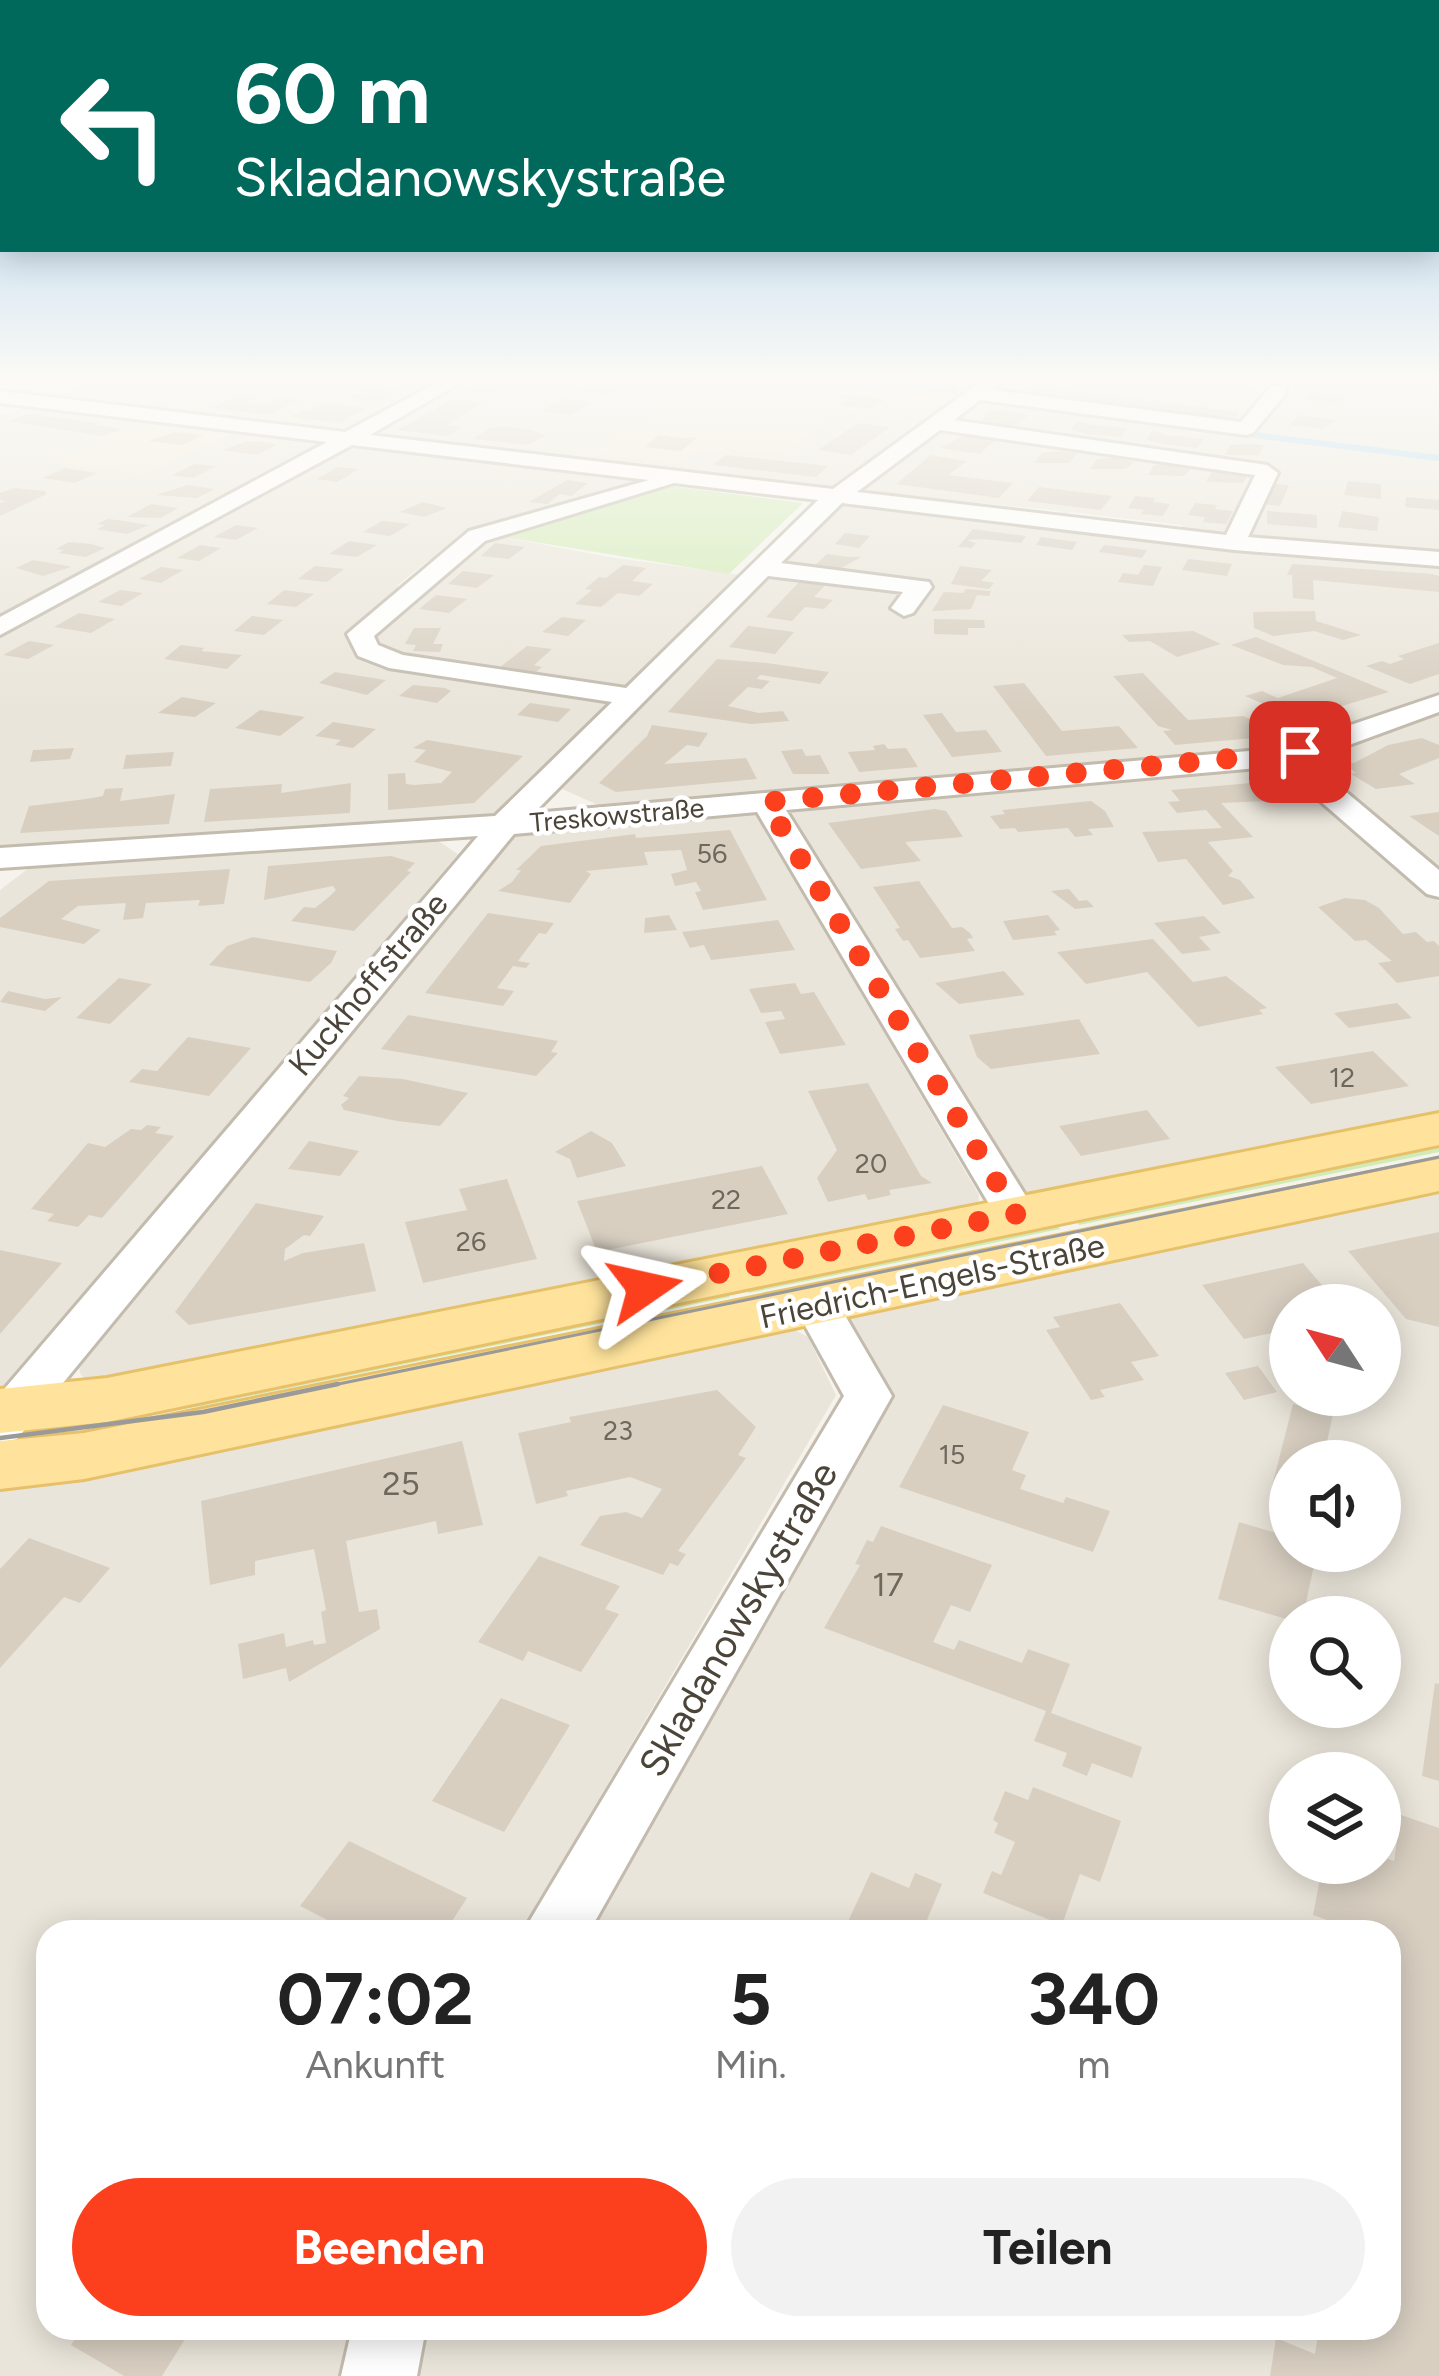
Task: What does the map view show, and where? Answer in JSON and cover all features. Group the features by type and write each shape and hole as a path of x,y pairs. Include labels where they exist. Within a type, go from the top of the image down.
{"main road":[{"name":"Friedrich-Engels-Straße","path":"4,1428 107,1400 1439,1129"},
{"name":"Friedrich-Engels-Straße","path":"4,1428 84,1456 1439,1175"}],"street":[{"path":"0,627 251,491"},
{"path":"632,698 398,662 367,650 360,634 476,536 643,491"},
{"path":"793,491 1234,543 1439,559"},
{"name":"Kuckhoffstraße","path":"4,1428 504,825 844,491"},
{"path":"1234,543 1259,491"},
{"path":"764,568 920,586 904,608"},
{"name":"Treskowstraße","path":"6,862 504,825 1287,757 1439,703"},
{"path":"1287,757 1439,887"},
{"path":"766,802 1016,1214"},
{"name":"Skladanowskystraße","path":"562,1920 868,1396 816,1304"},
{"path":"379,2376 386,2340"}],"shaded area":[{"path":"0,491 237,491 0,619"},
{"path":"264,491 616,491 509,523 426,562 398,585 399,593 357,647 607,700 608,706 496,816 0,850 0,636"},
{"path":"859,491 1439,491 1439,554 1261,540 1181,531 1182,525 1069,512 1059,517 1061,511"},
{"path":"854,503 1439,564 1439,692 1281,749 605,808 562,789 838,506"},
{"path":"489,534 608,557 742,575 629,685 619,689 381,654 368,631"},
{"path":"1439,713 1439,870 1316,764 1321,756"},
{"path":"1261,767 1289,773 1439,902 1439,1120 1028,1197 1004,1177 1011,1169 790,812"},
{"path":"756,814 979,1195 978,1206 89,1382 81,1375 78,1365 89,1341 108,1333 516,832"},
{"path":"435,839 458,854 0,1394 0,890 33,865"},
{"path":"1439,1188 1439,2376 403,2376 410,2340 1401,2340 1401,1920 582,1920 878,1401 847,1320 851,1314"},
{"path":"789,1327 808,1337 836,1395 528,1920 36,1920 36,2340 356,2340 348,2376 0,2376 0,1488"}],"green space":[{"path":"652,491 708,491 803,503 729,574 493,535"},
{"path":"1439,1139 1439,1152 1079,1225 1069,1213"},
{"path":"1052,1218 1060,1229 749,1293 743,1280"},
{"path":"725,1285 730,1297 202,1406 112,1420"}],"building":[{"path":"169,491 211,491 197,498 156,495"},
{"path":"548,491 578,491 571,496 560,494 547,504 529,502"},
{"path":"947,491 1006,491 999,498"},
{"path":"1036,491 1112,496 1101,510 1027,501"},
{"path":"1267,491 1286,491 1280,506 1262,504"},
{"path":"1345,491 1381,491 1381,499 1344,495"},
{"path":"0,493 47,494 0,516 0,503 6,501 0,500"},
{"path":"1135,496 1170,504 1163,516 1141,514 1144,510 1128,508"},
{"path":"1406,497 1439,500 1439,510 1405,507"},
{"path":"423,502 447,508 424,517 400,512"},
{"path":"1195,503 1233,511 1226,524 1203,522 1205,517 1188,515"},
{"path":"151,504 178,508 161,518 127,517"},
{"path":"1267,511 1317,515 1317,528 1267,524"},
{"path":"1342,511 1379,517 1377,531 1338,527"},
{"path":"108,519 149,525 127,534 97,529 105,525 97,524"},
{"path":"382,521 410,524 390,536 363,532"},
{"path":"236,525 258,528 236,540 214,537"},
{"path":"973,529 1026,536 1021,543 982,539 967,540 976,543 972,548 958,547"},
{"path":"845,533 870,536 859,548 835,544"},
{"path":"1041,537 1077,542 1072,550 1036,545"},
{"path":"349,541 377,545 357,557 329,554"},
{"path":"69,542 105,548 86,557 58,553 64,550 56,549"},
{"path":"495,543 525,547 509,559 481,556"},
{"path":"200,545 221,548 199,561 177,558"},
{"path":"1104,545 1147,550 1142,558 1099,552"},
{"path":"827,554 861,557 838,570 813,567"},
{"path":"1188,559 1232,564 1227,576 1182,570"},
{"path":"33,560 71,567 43,576 16,568"},
{"path":"1292,564 1432,574 1439,576 1439,592 1313,580 1314,600 1293,598 1292,575 1287,575"},
{"path":"623,565 646,568 632,581 653,584 639,596 618,593 601,607 575,604 599,577 606,578"},
{"path":"1144,565 1162,567 1153,586 1118,582 1123,573 1138,575"},
{"path":"315,566 344,569 327,582 298,579"},
{"path":"960,566 992,570 981,581 994,583 989,589 951,584"},
{"path":"161,567 183,570 161,583 139,579"},
{"path":"463,571 494,575 477,588 448,584"},
{"path":"801,580 827,583 814,597 833,600 824,609 805,607 792,621 766,617"},
{"path":"120,590 143,593 121,606 98,602"},
{"path":"284,590 314,594 296,607 267,604"},
{"path":"991,591 989,596 977,595 971,609 932,611 944,592"},
{"path":"436,595 467,599 449,613 419,609"},
{"path":"1315,611 1316,621 1361,635 1343,640 1314,631 1273,636 1254,628 1253,612"},
{"path":"79,613 115,619 91,633 54,627"},
{"path":"252,616 283,620 264,635 234,631"},
{"path":"562,617 586,620 568,636 542,632"},
{"path":"934,619 984,620 985,628 968,628 968,635 934,634"},
{"path":"748,626 794,632 775,654 729,647"},
{"path":"414,628 441,628 433,644 443,644 440,652 413,651 416,645 405,644"},
{"path":"1193,631 1221,644 1177,657 1150,641 1129,642 1122,635"},
{"path":"1256,637 1389,692 1298,719 1245,696 1262,691 1278,698 1337,678 1312,667 1283,665 1231,645"},
{"path":"29,641 54,645 28,659 3,655"},
{"path":"1439,643 1439,674 1410,684 1366,666 1382,661 1390,664 1404,659 1398,656"},
{"path":"181,645 242,655 227,669 164,659"},
{"path":"527,646 552,649 534,665 542,667 534,674 499,668"},
{"path":"717,659 829,672 820,684 760,675 757,679 770,681 762,689 748,687 728,706 759,713 783,711 789,721 751,724 668,712"},
{"path":"335,672 386,680 367,695 319,683"},
{"path":"1143,673 1188,720 1243,716 1271,728 1254,738 1175,745 1163,731 1172,730 1158,726 1113,676"},
{"path":"1024,683 1062,731 1119,726 1138,748 1046,756 993,686"},
{"path":"413,685 451,691 437,703 399,696"},
{"path":"182,697 216,703 195,717 158,713"},
{"path":"530,703 571,709 558,722 517,715"},
{"path":"260,710 305,717 280,736 235,728"},
{"path":"942,713 956,732 986,730 1002,752 952,757 923,715"},
{"path":"333,722 376,729 353,748 335,745 341,740 315,736"},
{"path":"652,725 708,733 699,747 687,745 664,764 746,758 757,779 616,792 599,783 647,736"},
{"path":"1422,738 1439,745 1439,758 1399,774 1415,784 1376,789 1351,774 1356,773 1343,762 1354,763 1388,745"},
{"path":"427,740 523,756 474,803 388,810 388,774 405,773 406,784 414,785 441,783 452,772 414,762 426,750 413,748"},
{"path":"884,744 888,749 906,748 918,767 859,772 848,752 875,750 873,746"},
{"path":"74,748 70,759 30,762 33,750"},
{"path":"802,749 806,756 820,755 830,774 793,774 781,751"},
{"path":"174,752 171,766 123,769 126,755"},
{"path":"351,783 350,813 204,822 210,789 282,784 281,793"},
{"path":"1251,783 1269,801 1221,803 1253,837 1208,842 1233,871 1228,876 1240,880 1255,898 1223,905 1186,859 1158,862 1142,832 1222,828 1206,810 1177,813 1168,802 1180,801 1171,790"},
{"path":"123,788 120,801 175,794 169,824 20,833 29,806 103,796 105,789"},
{"path":"1091,801 1105,811 1114,827 1088,829 1093,835 1075,837 1068,828 1018,832 1000,829 990,816 1005,814 1002,810"},
{"path":"946,811 963,837 905,842 921,861 861,869 828,823"},
{"path":"1439,812 1439,836 1409,816"},
{"path":"730,830 767,900 703,910 696,882 675,886 671,874 687,870 681,850 644,852 648,865 586,871 591,874 570,903 498,891 512,882 521,870 516,870 541,846 635,834 636,838"},
{"path":"391,856 415,863 407,871 411,872 354,931 291,921 304,907 315,908 330,896 336,890 333,886 264,900 268,866"},
{"path":"230,869 224,904 198,906 200,900 146,903 143,918 123,920 126,903 78,906 61,919 101,930 84,944 0,927 0,918 49,881"},
{"path":"919,881 952,928 962,927 970,933 973,938 967,939 975,951 920,958 908,940 903,941 895,929 900,928 873,887"},
{"path":"1069,889 1079,901 1087,900 1094,907 1075,909 1051,891"},
{"path":"1345,898 1365,900 1379,908 1403,934 1416,932 1427,942 1434,941 1439,946 1439,976 1397,983 1378,963 1392,961 1366,940 1355,941 1318,907"},
{"path":"488,913 554,923 546,934 539,933 518,961 530,963 526,968 513,966 497,988 514,991 503,1006 425,993"},
{"path":"669,915 677,930 644,933 645,918"},
{"path":"1048,915 1060,930 1054,931 1057,935 1013,940 1003,921"},
{"path":"1204,916 1221,933 1199,937 1211,950 1182,954 1154,923"},
{"path":"778,920 795,950 711,960 704,945 690,948 682,932"},
{"path":"253,937 337,951 310,982 209,965 227,946"},
{"path":"1153,939 1193,982 1226,976 1267,1008 1259,1010 1263,1014 1198,1027 1147,972 1086,984 1057,952"},
{"path":"1004,971 1025,995 959,1004 935,983"},
{"path":"119,978 152,984 110,1024 76,1018"},
{"path":"795,983 801,994 814,992 846,1045 780,1054 765,1022 785,1019 781,1011 761,1013 749,989"},
{"path":"8,991 45,999 62,997 45,1011 0,1002"},
{"path":"1397,1003 1412,1018 1349,1028 1334,1013"},
{"path":"408,1015 558,1041 551,1052 558,1053 536,1076 381,1049"},
{"path":"1079,1019 1100,1054 991,1069 977,1057 969,1035"},
{"path":"188,1037 251,1048 209,1096 129,1082 142,1069 157,1071"},
{"path":"1373,1051 1409,1086 1311,1104 1275,1067"},
{"path":"359,1076 403,1079 468,1093 440,1126 397,1121 344,1110 341,1105 349,1098 343,1096"},
{"path":"868,1083 921,1176 932,1183 889,1190 891,1195 868,1200 865,1194 828,1202 817,1178 837,1150 808,1091"},
{"path":"1147,1110 1170,1139 1081,1156 1059,1126"},
{"path":"161,1127 155,1133 174,1136 102,1218 89,1215 78,1227 47,1221 54,1214 31,1209 88,1143 105,1147 131,1129"},
{"path":"591,1131 612,1143 626,1166 577,1178 570,1159 555,1152"},
{"path":"309,1141 359,1151 340,1176 288,1169"},
{"path":"762,1166 788,1214 597,1252 577,1201"},
{"path":"507,1179 537,1259 423,1283 405,1222 467,1210 459,1189"},
{"path":"256,1203 324,1216 310,1236 304,1235 285,1249 284,1261 303,1253 364,1243 376,1291 189,1325 175,1312"},
{"path":"1439,1232 1439,1327 1406,1319 1401,1313 1401,1284 1376,1284 1348,1251"},
{"path":"0,1250 62,1263 0,1334"},
{"path":"1303,1263 1321,1284 1269,1284 1269,1334 1244,1339 1202,1285"},
{"path":"1120,1303 1159,1356 1131,1362 1144,1380 1100,1390 1105,1397 1091,1400 1046,1330 1060,1327 1053,1317"},
{"path":"1258,1366 1269,1381 1269,1394 1244,1400 1225,1373"},
{"path":"717,1390 756,1427 738,1455 746,1458 678,1551 686,1554 678,1566 670,1563 663,1575 580,1545 600,1516 626,1512 642,1518 662,1489 630,1477 566,1491 568,1496 536,1504 518,1433 571,1422 569,1417"},
{"path":"943,1405 1029,1432 1012,1470 1026,1475 1020,1489 1110,1511 1093,1552 899,1487"},
{"path":"1290,1416 1333,1416 1327,1440 1284,1440"},
{"path":"462,1441 483,1525 438,1534 436,1521 346,1541 359,1612 377,1609 380,1629 289,1682 286,1668 243,1679 238,1644 284,1633 286,1647 313,1640 314,1645 326,1643 321,1612 326,1610 314,1549 255,1561 255,1575 210,1585 201,1501"},
{"path":"1239,1522 1269,1531 1269,1572 1313,1572 1307,1596 1269,1596 1269,1614 1218,1599"},
{"path":"881,1526 992,1565 970,1612 951,1605 933,1642 954,1650 959,1640 1022,1663 1028,1649 1070,1664 1051,1713 1142,1747 1132,1778 1092,1763 1087,1776 1062,1766 1067,1753 1034,1741 1046,1711 824,1628 860,1565 855,1564 867,1540 873,1542"},
{"path":"29,1538 110,1568 80,1603 64,1597 0,1668 0,1569"},
{"path":"539,1556 620,1586 605,1609 619,1614 581,1672 528,1651 523,1661 478,1642"},
{"path":"1435,1683 1439,1684 1439,1781 1422,1776"},
{"path":"501,1698 570,1725 504,1832 432,1801"},
{"path":"1033,1787 1121,1821 1100,1882 1080,1874 1064,1920 1050,1920 983,1893 992,1871 1001,1875 1015,1842 994,1833 998,1823 993,1820 1005,1791 1028,1800"},
{"path":"1401,1815 1439,1828 1439,2376 1270,2376 1276,2340 1315,2354 1317,2340 1401,2340 1401,1920 1327,1920 1313,1915 1319,1884 1401,1884"},
{"path":"349,1841 467,1898 453,1920 327,1920 300,1906"},
{"path":"871,1872 909,1888 915,1873 942,1884 927,1920 849,1920"},
{"path":"74,2340 184,2340 162,2376 124,2376 71,2345"}],"tram line":[{"path":"324,1387 1439,1157"},
{"path":"0,1438 203,1412 338,1384"}],"route":[{"path":"645,1288 1016,1214 766,802 1287,757 1300,752"}]}
